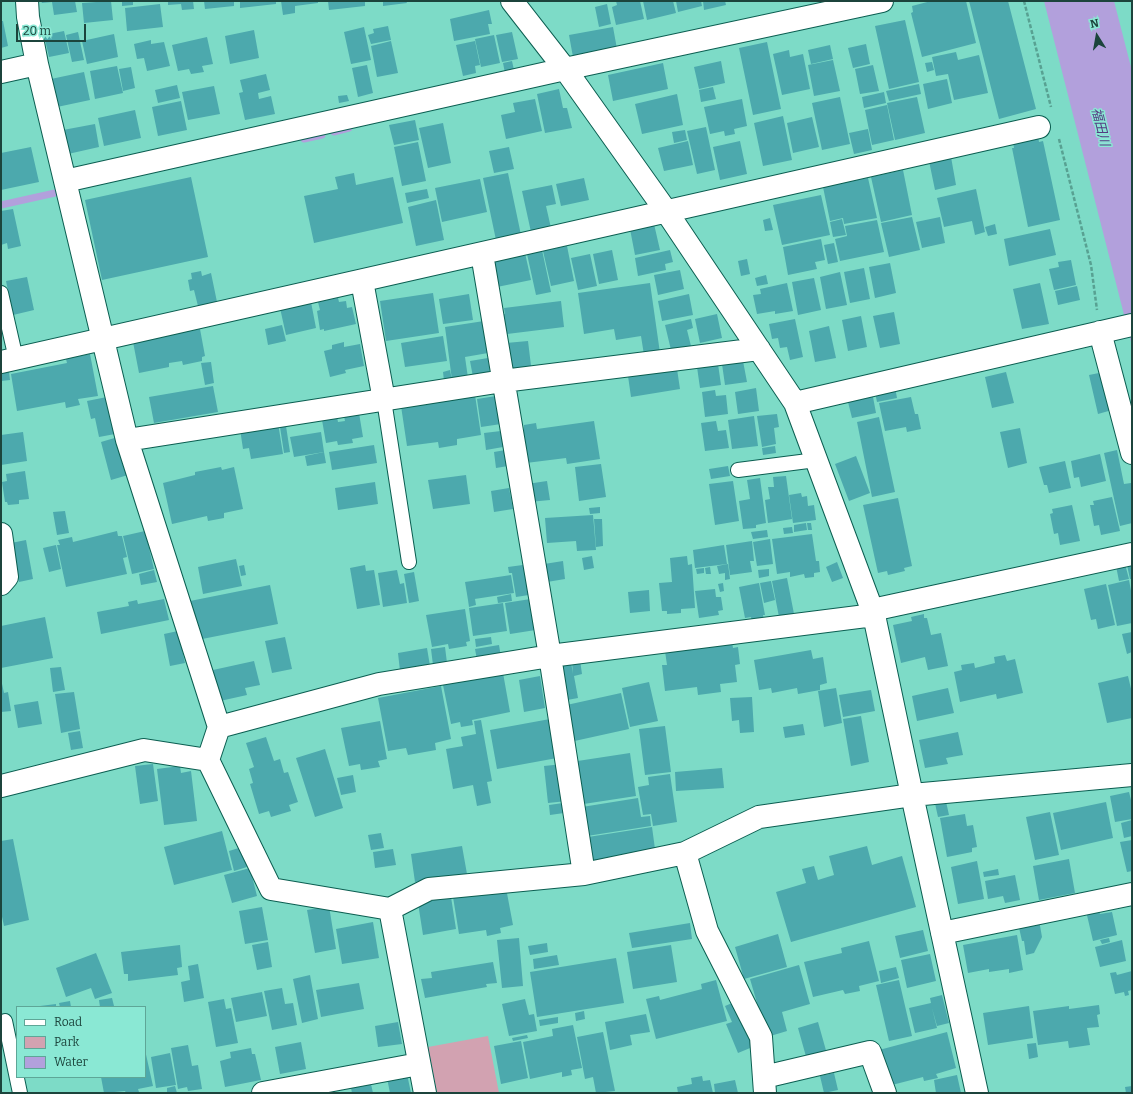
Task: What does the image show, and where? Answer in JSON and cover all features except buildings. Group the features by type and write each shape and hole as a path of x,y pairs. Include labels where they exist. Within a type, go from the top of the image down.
{"street":[{"path":"27,1 28,17 37,64 127,440 219,727 208,760 272,889 390,909 429,889 584,874 685,853 759,817 912,795 1132,775"},
{"path":"512,1 565,69 666,211 795,403 873,613 977,1093"},
{"path":"65,181 565,69 882,1"},
{"path":"1,72 37,64"},
{"path":"8,361 482,254 1046,120"},
{"path":"482,254 550,656 584,874"},
{"path":"362,281 384,400"},
{"path":"795,403 1132,325"},
{"path":"1104,331 1132,453"},
{"path":"127,440 504,381 759,349"},
{"path":"1,534 7,577 1,584"},
{"path":"219,727 379,684 550,656 873,613 1132,554"},
{"path":"1,786 144,750 208,760"},
{"path":"685,853 707,931 762,1037 765,1085 870,1052 885,1093"},
{"path":"942,933 1132,894"},
{"path":"390,909 425,1093"},
{"path":"263,1093 419,1064"}],"lane":[{"path":"1,293 8,361"},
{"path":"384,400 409,562"},
{"path":"738,470 816,460"},
{"path":"5,1021 16,1074"},
{"path":"17,1078 20,1093"}],"path":[{"path":"1024,1 1046,120"},
{"path":"1058,137 1090,265 1104,331"}],"green space":[{"path":"488,1036 499,1093 437,1093 428,1047"}],"water":[{"name":"福田川","path":"1044,1 1114,1 1132,71 1132,346"}],"waterway":[{"path":"334,132 349,128"},
{"path":"304,139 322,135"},
{"path":"1,205 55,193"}]}
